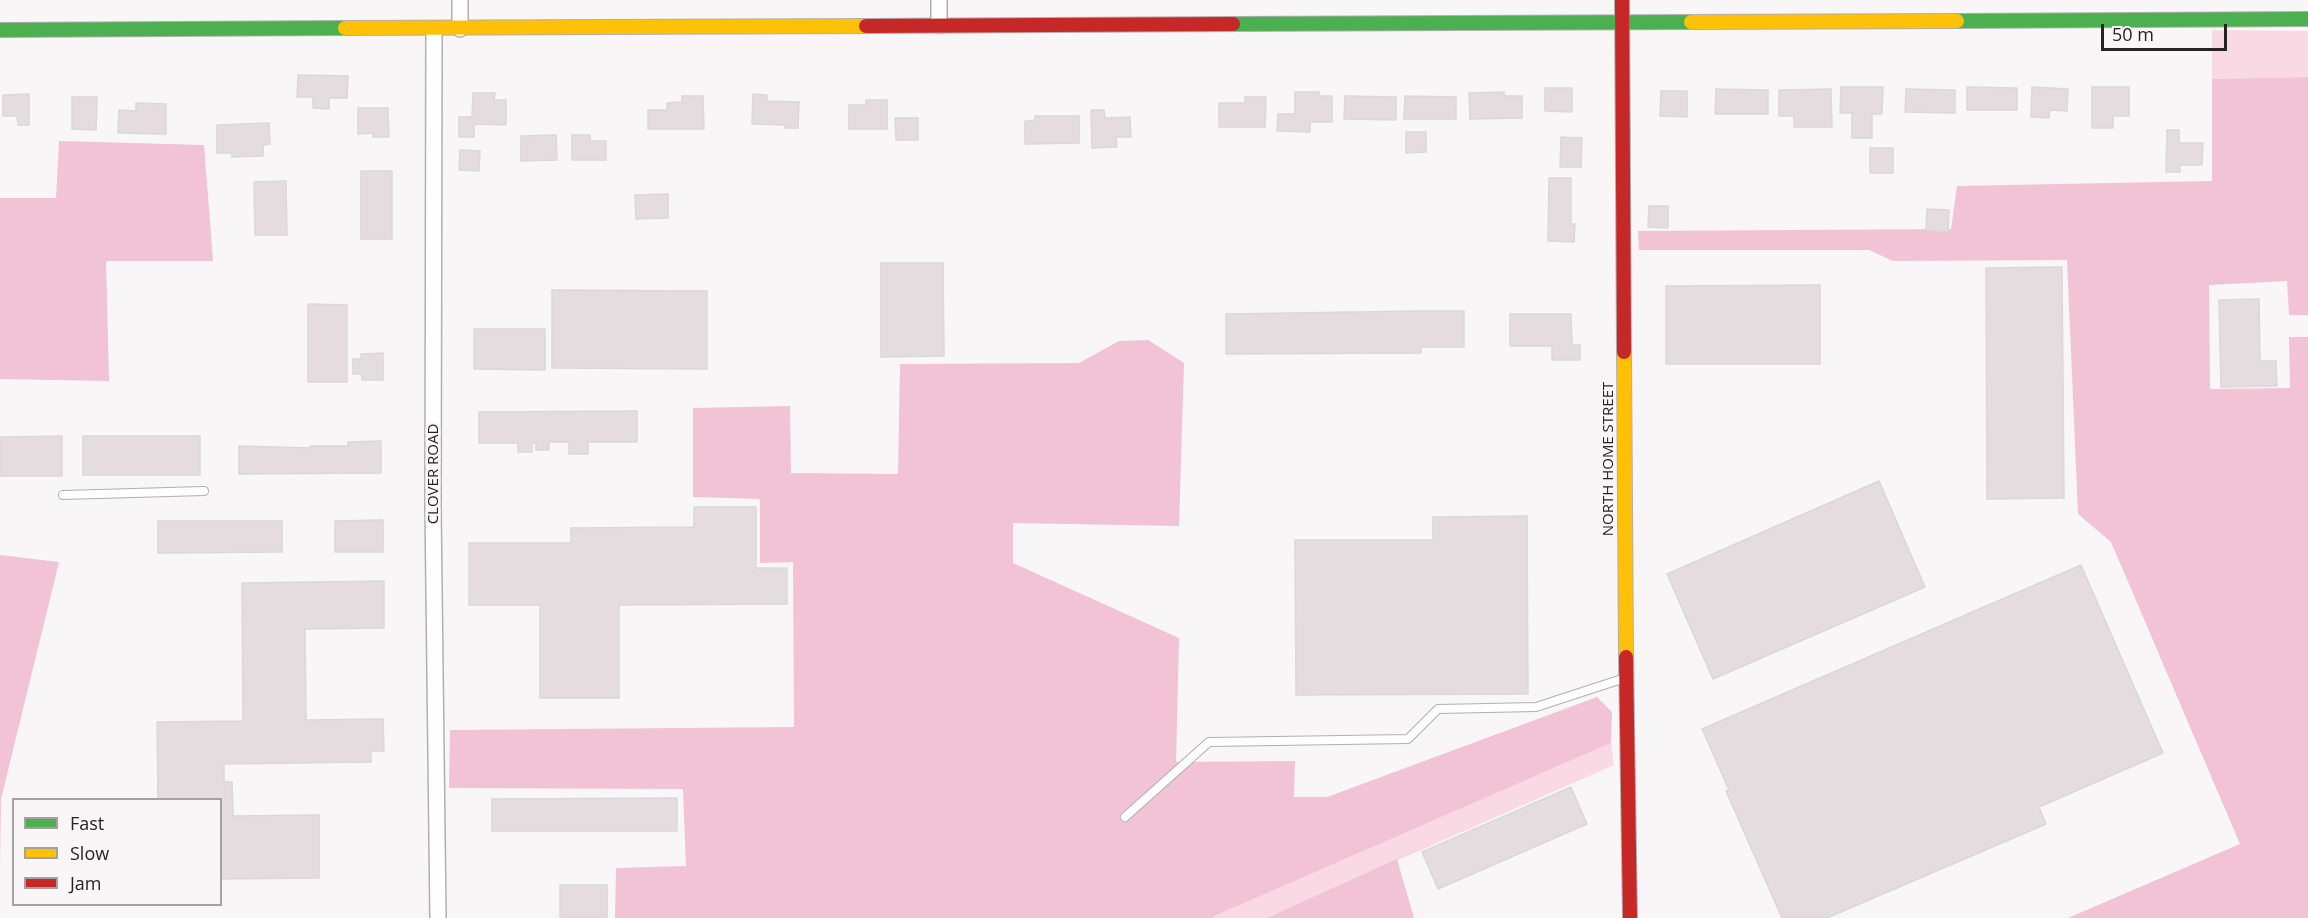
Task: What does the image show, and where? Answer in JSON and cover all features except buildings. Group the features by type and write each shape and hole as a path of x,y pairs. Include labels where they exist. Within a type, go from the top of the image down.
{"street":[{"path":"460,0 460,29"},
{"path":"939,0 939,25"},
{"name":"NORTH HOME STREET","path":"1622,0 1626,677 1630,918"},
{"path":"0,30 2308,19"},
{"name":"CLOVER ROAD","path":"434,29 433,507 438,918"}],"lane":[{"path":"63,495 204,491"},
{"path":"1125,817 1209,742 1408,739 1438,709 1536,707 1626,677"}],"shaded area":[{"path":"2212,30 2308,31 2308,77 2212,79"},
{"path":"2308,77 2308,315 2289,315 2287,281 2209,285 2210,389 2290,388 2289,337 2308,337 2308,918 2068,918 2240,844 2111,542 2078,514 2067,260 1893,261 1869,250 1639,250 1638,231 1951,229 1957,186 2212,181 2212,79"},
{"path":"59,141 204,145 213,261 106,261 109,381 0,379 0,198 56,198"},
{"path":"1148,340 1184,363 1179,526 1013,523 1013,563 1179,638 1176,762 1295,761 1294,797 1327,797 1597,697 1612,712 1611,743 1210,918 615,918 616,868 686,866 683,789 449,788 450,730 794,727 793,562 760,563 760,499 693,497 693,408 790,406 791,473 898,474 900,364 1079,363 1119,341"},
{"path":"0,555 59,562 1,799 0,869"},
{"path":"1611,743 1614,765 1267,918 1210,918"},
{"path":"1397,859 1414,918 1267,918"}],"traffic: fast":[{"path":"1957,21 2308,19"},
{"path":"1233,24 1691,22"},
{"path":"0,30 345,28"}],"traffic: slow":[{"path":"1691,22 1957,21"},
{"path":"345,28 866,26"},
{"path":"1624,352 1626,657"}],"traffic: jam":[{"path":"1622,0 1624,352"},
{"path":"866,26 1233,24"},
{"path":"1626,657 1630,918"}]}
